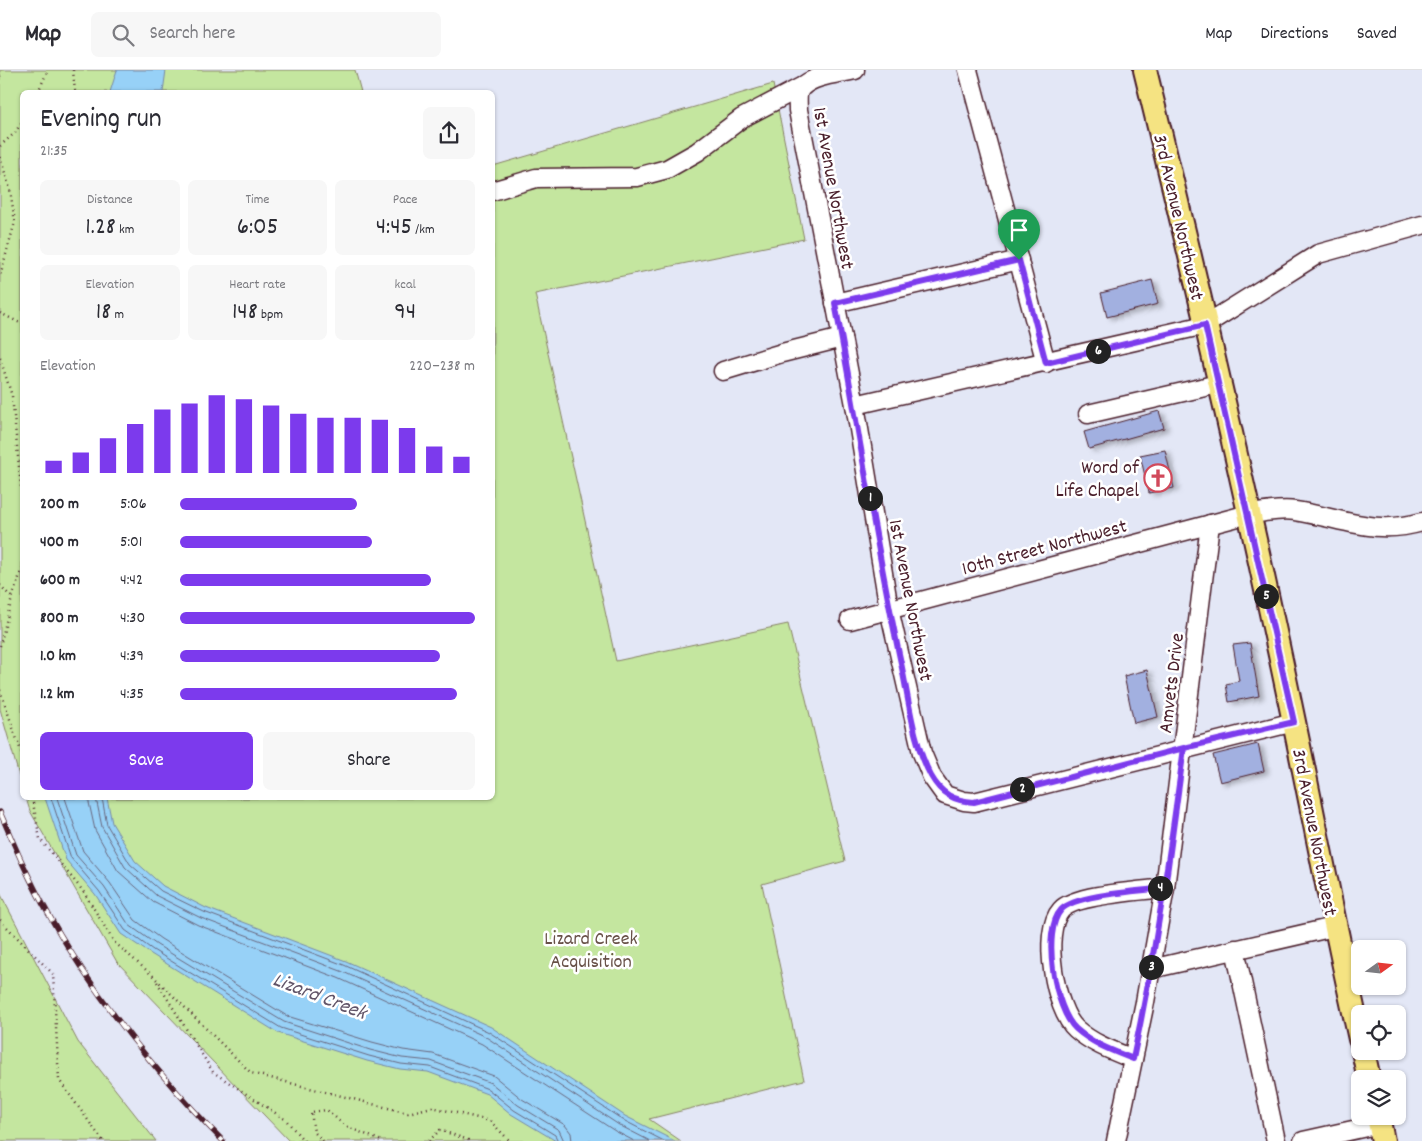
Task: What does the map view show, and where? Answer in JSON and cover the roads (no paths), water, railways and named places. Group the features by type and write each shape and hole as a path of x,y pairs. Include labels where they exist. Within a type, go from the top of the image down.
{"main road":[{"name":"3rd Avenue Northwest","path":"1145,70 1249,514 1294,722 1334,927 1352,1005"}],"street":[{"path":"495,190 536,178 637,176 667,169 697,152 742,118 808,83 855,70"},
{"path":"968,70 1046,363"},
{"name":"1st Avenue Northwest","path":"808,83 798,94 798,110 855,405 889,609 922,753 932,777 945,795 955,799 974,802 1294,722"},
{"path":"855,405 1046,363 1205,325 1318,254 1422,225"},
{"path":"835,303 1019,260"},
{"path":"723,371 782,353 842,338"},
{"path":"1088,414 1218,384"},
{"name":"10th Street Northwest","path":"850,620 1249,514 1294,510 1366,527 1401,528 1422,522"},
{"name":"Amvets Drive","path":"1116,1141 1151,969 1165,888 1184,748 1210,524"},
{"path":"1133,1059 1102,1047 1075,1028 1060,1001 1053,969 1053,924 1061,909 1075,902 1097,896 1165,888"},
{"path":"1151,969 1334,927"},
{"path":"1235,949 1276,1141"},
{"path":"1303,1141 1380,1127"}],"water":[{"path":"117,70 166,70 163,90 111,90"},
{"name":"Lizard Creek","path":"46,800 107,800 112,823 135,861 163,886 206,908 346,961 491,1027 625,1116 675,1141 556,1141 511,1114 487,1094 428,1072 400,1069 367,1061 278,1033 121,934 95,894 66,860"}],"railway":[{"path":"0,812 42,903 86,975 128,1034 151,1062 223,1141"}],"place":[{"name":"Word of Life Chapel","path":"1158,478"}],"park label":[{"name":"Lizard Creek Acquisition","path":"591,948"}]}
